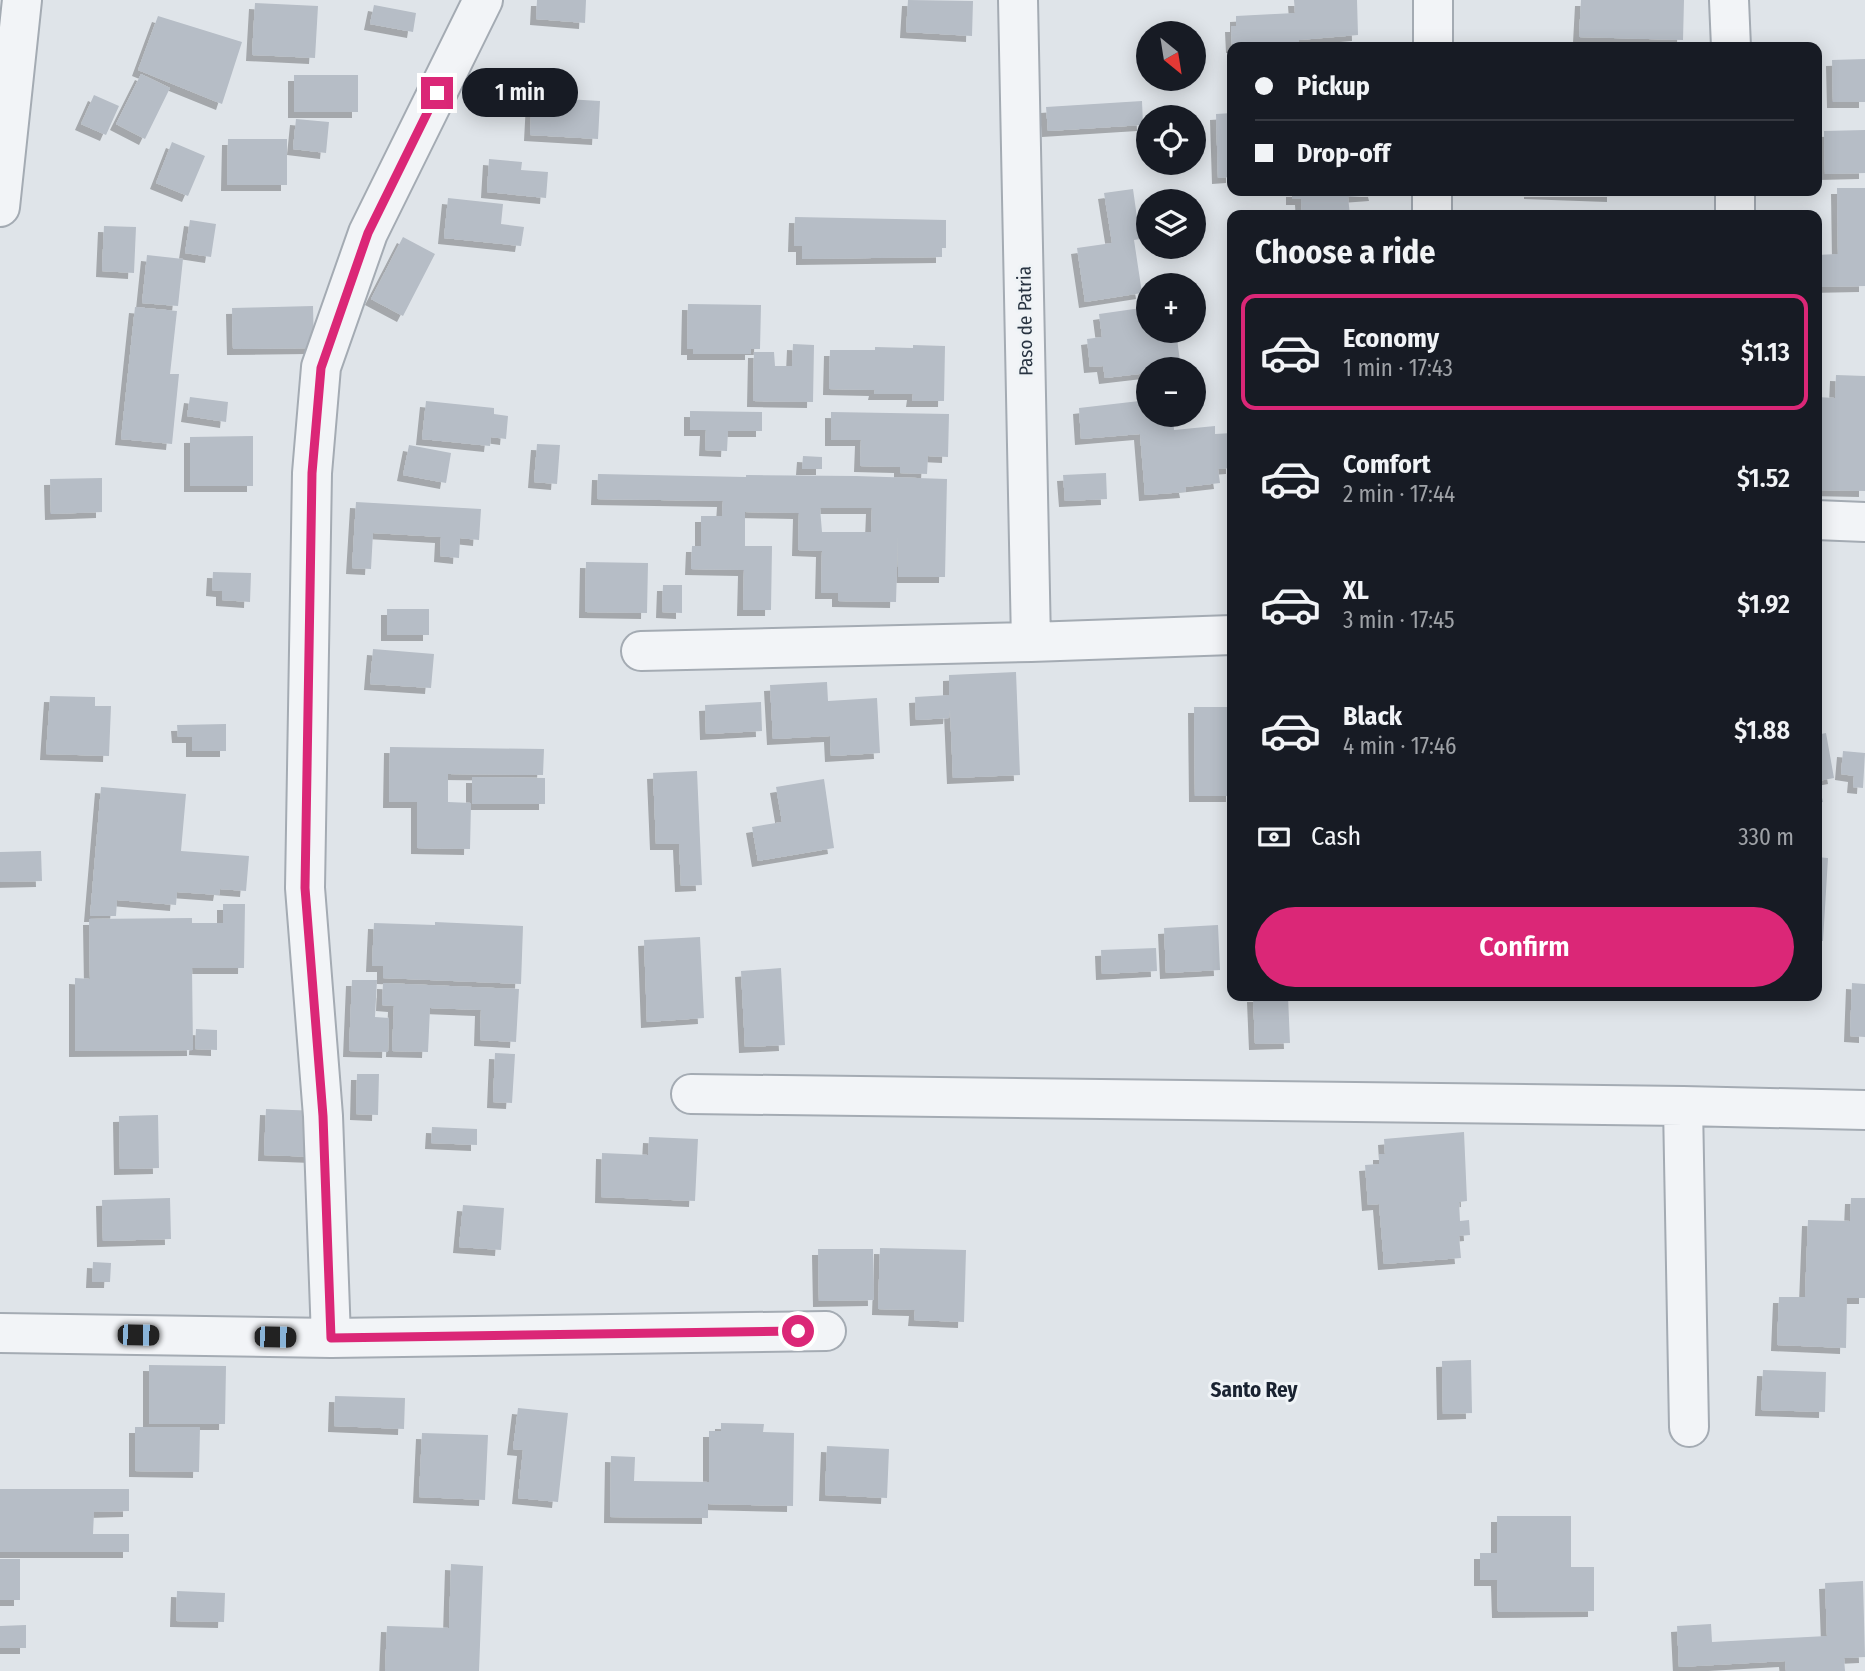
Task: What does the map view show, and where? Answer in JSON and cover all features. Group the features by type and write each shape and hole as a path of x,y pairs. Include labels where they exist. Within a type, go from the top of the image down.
{"street":[{"path":"0,207 22,0"},
{"path":"331,1338 323,1116 305,888 312,473 321,368 368,233 483,0"},
{"name":"Paso de Patria","path":"1018,0 1031,642"},
{"path":"1433,0 1433,42"},
{"path":"1729,0 1731,42"},
{"path":"1822,520 1865,522"},
{"path":"641,651 1227,635"},
{"path":"691,1094 1684,1106 1865,1111"},
{"path":"1684,1106 1689,1427"},
{"path":"0,1333 331,1338 826,1331"}],"building":[{"path":"537,0 586,0 585,23 536,19"},
{"path":"908,0 973,1 972,36 906,32"},
{"path":"1294,0 1357,0 1358,35 1299,42 1232,42 1231,26 1236,26 1236,16 1295,13"},
{"path":"1581,0 1684,0 1683,40 1579,37"},
{"path":"255,3 318,6 315,58 252,55"},
{"path":"374,5 416,13 413,32 370,24"},
{"path":"158,16 242,42 222,104 138,70"},
{"path":"1865,59 1865,102 1833,102 1832,60"},
{"path":"141,74 170,88 145,139 116,124"},
{"path":"294,75 358,75 358,112 294,112"},
{"path":"94,95 119,106 106,135 81,124"},
{"path":"532,97 600,101 598,139 530,135"},
{"path":"1142,101 1142,105 1136,105 1136,125 1048,131 1046,107"},
{"path":"1227,113 1227,177 1218,178 1216,114"},
{"path":"296,119 329,122 326,153 293,149"},
{"path":"1865,130 1865,173 1825,174 1824,131"},
{"path":"228,139 287,139 287,185 227,185"},
{"path":"172,142 205,156 188,196 156,183"},
{"path":"489,159 522,162 521,170 548,172 546,198 487,192"},
{"path":"1837,188 1865,188 1865,286 1822,287 1822,255 1838,254"},
{"path":"1133,189 1136,210 1134,240 1139,273 1136,273 1136,294 1085,302 1077,248 1112,243 1104,193"},
{"path":"1292,196 1362,196 1348,197 1349,210 1302,210 1301,199 1292,199"},
{"path":"448,198 503,204 501,224 524,227 521,246 444,238"},
{"path":"795,217 946,220 946,248 942,248 942,257 802,259 802,246 794,246"},
{"path":"190,220 216,224 211,257 185,253"},
{"path":"104,226 136,227 134,273 102,271"},
{"path":"403,237 435,254 403,316 371,299"},
{"path":"147,255 183,259 178,306 142,303"},
{"path":"688,304 761,305 760,349 751,349 751,354 693,354 693,349 687,349"},
{"path":"313,306 314,348 233,349 232,308"},
{"path":"135,307 177,311 170,374 179,374 172,444 121,439"},
{"path":"1136,309 1136,343 1178,343 1179,357 1136,357 1136,374 1105,378 1103,366 1090,367 1087,339 1102,337 1099,314"},
{"path":"793,344 814,345 813,402 753,401 754,352 774,352 775,366 792,366"},
{"path":"913,345 945,346 944,401 912,401 913,394 874,394 875,390 829,389 830,350 913,348"},
{"path":"1836,375 1865,376 1865,491 1822,490 1822,397 1835,398"},
{"path":"190,397 228,402 226,422 187,416"},
{"path":"426,401 494,408 494,414 508,416 506,439 491,437 490,446 422,439"},
{"path":"1136,401 1136,427 1174,427 1174,430 1215,426 1215,434 1227,433 1227,468 1218,469 1220,483 1185,487 1186,492 1145,495 1140,434 1081,439 1079,408"},
{"path":"690,411 762,412 762,431 728,431 727,451 705,450 706,430 690,430"},
{"path":"831,412 949,414 948,457 928,456 927,474 900,473 900,467 860,466 861,440 831,440"},
{"path":"253,436 253,486 190,486 190,437"},
{"path":"537,444 560,445 557,484 534,482"},
{"path":"409,445 451,453 446,483 403,475"},
{"path":"803,456 822,457 822,469 802,469"},
{"path":"1106,473 1107,499 1065,501 1063,475"},
{"path":"598,474 947,479 945,577 898,577 898,535 896,602 838,601 838,593 821,593 822,551 798,550 799,513 745,512 745,546 772,546 771,610 743,610 744,570 691,569 692,546 701,546 701,516 722,516 723,501 597,499","holes":["820,508 872,508 871,532 822,532"]},
{"path":"102,478 102,512 51,514 50,479"},
{"path":"356,502 481,509 479,540 460,538 459,558 440,556 441,537 373,533 371,569 352,568"},
{"path":"586,562 648,563 647,613 585,612"},
{"path":"213,572 251,573 250,602 222,600 222,591 212,590"},
{"path":"663,585 682,585 682,613 662,612"},
{"path":"387,609 429,609 429,635 387,635"},
{"path":"373,649 434,654 431,688 370,684"},
{"path":"1016,672 1020,775 953,778 950,709 949,718 916,720 915,697 949,695 949,675"},
{"path":"827,682 828,701 877,698 880,753 831,756 830,736 773,739 770,685"},
{"path":"50,696 95,697 95,706 111,706 109,756 46,754"},
{"path":"761,702 762,731 706,734 705,705"},
{"path":"1194,707 1227,707 1227,796 1195,796"},
{"path":"226,724 226,751 192,751 192,737 178,737 177,725"},
{"path":"1826,733 1834,778 1822,780 1822,734"},
{"path":"390,747 544,749 543,775 448,774 448,802 471,803 470,849 417,848 417,802 389,802"},
{"path":"1843,751 1865,753 1863,788 1853,787 1854,776 1841,774"},
{"path":"697,771 702,885 681,886 679,844 656,844 653,773"},
{"path":"472,777 545,778 545,804 472,804"},
{"path":"824,779 834,848 758,861 752,827 782,822 776,787"},
{"path":"101,787 186,794 181,851 249,856 246,891 220,889 219,895 177,892 176,905 117,900 116,916 90,916"},
{"path":"41,851 42,881 0,882 0,852"},
{"path":"1822,858 1828,858 1822,941"},
{"path":"223,904 245,904 244,968 192,968 193,1050 75,1051 75,978 90,979 89,919 192,918 192,923 223,923"},
{"path":"435,922 523,926 521,984 383,978 383,966 372,966 374,923 435,925"},
{"path":"1218,925 1220,970 1166,973 1164,928"},
{"path":"700,937 704,1018 647,1022 644,940"},
{"path":"1156,948 1157,971 1102,974 1101,950"},
{"path":"781,968 785,1045 745,1047 741,971"},
{"path":"352,980 377,980 375,1017 389,1018 388,1052 349,1051"},
{"path":"383,983 519,989 516,1042 480,1040 481,1010 430,1008 428,1052 392,1051 394,1006 382,1005"},
{"path":"1852,983 1865,984 1865,1037 1850,1036"},
{"path":"1253,1001 1288,1001 1290,1043 1255,1044"},
{"path":"196,1029 217,1030 217,1050 195,1049"},
{"path":"495,1053 515,1054 512,1103 493,1102"},
{"path":"357,1074 379,1074 378,1115 356,1114"},
{"path":"266,1109 319,1111 317,1157 264,1155"},
{"path":"158,1115 159,1168 120,1169 119,1116"},
{"path":"432,1127 477,1129 477,1145 431,1143"},
{"path":"1464,1132 1467,1201 1459,1202 1460,1221 1469,1220 1470,1235 1459,1236 1461,1258 1384,1264 1379,1204 1368,1205 1365,1165 1379,1164 1379,1154 1385,1154 1384,1139"},
{"path":"649,1137 698,1139 695,1201 601,1197 602,1153 648,1155"},
{"path":"170,1198 171,1239 103,1241 102,1200"},
{"path":"1851,1198 1865,1198 1865,1298 1847,1298 1846,1348 1777,1345 1779,1297 1805,1297 1808,1220 1850,1221"},
{"path":"463,1205 504,1208 501,1250 459,1247"},
{"path":"880,1248 966,1250 964,1322 914,1320 915,1310 878,1309"},
{"path":"818,1249 873,1249 874,1300 819,1301"},
{"path":"93,1262 111,1263 110,1282 92,1282"},
{"path":"1471,1360 1472,1413 1443,1414 1442,1361"},
{"path":"149,1365 226,1366 225,1424 149,1424"},
{"path":"1763,1370 1826,1372 1825,1412 1761,1410"},
{"path":"335,1396 405,1398 404,1429 334,1426"},
{"path":"518,1408 568,1413 558,1502 518,1498 523,1450 513,1449"},
{"path":"721,1423 764,1424 763,1432 794,1433 793,1506 708,1504 708,1518 610,1517 611,1456 635,1457 634,1481 709,1482 709,1431 721,1431"},
{"path":"135,1427 200,1427 199,1472 135,1471"},
{"path":"422,1433 488,1435 485,1500 419,1497"},
{"path":"827,1446 889,1449 887,1498 825,1495"},
{"path":"0,1489 129,1489 129,1511 94,1512 93,1534 129,1534 129,1552 0,1552"},
{"path":"1497,1516 1571,1516 1571,1567 1594,1567 1594,1611 1498,1612 1497,1580 1480,1580 1480,1553 1497,1553"},
{"path":"0,1559 20,1559 20,1600 0,1600"},
{"path":"451,1564 483,1566 479,1671 385,1671 387,1626 449,1628"},
{"path":"1863,1581 1865,1657 1844,1658 1845,1671 1786,1671 1785,1661 1679,1667 1677,1626 1711,1624 1712,1642 1827,1636 1825,1583"},
{"path":"177,1591 225,1593 224,1622 176,1621"},
{"path":"26,1625 26,1648 0,1648 0,1626"}],"district":[{"name":"Santo Rey","path":"1254,1390"}],"route":[{"path":"437,93 368,233 321,368 312,473 305,888 323,1116 331,1338 798,1331"}]}
